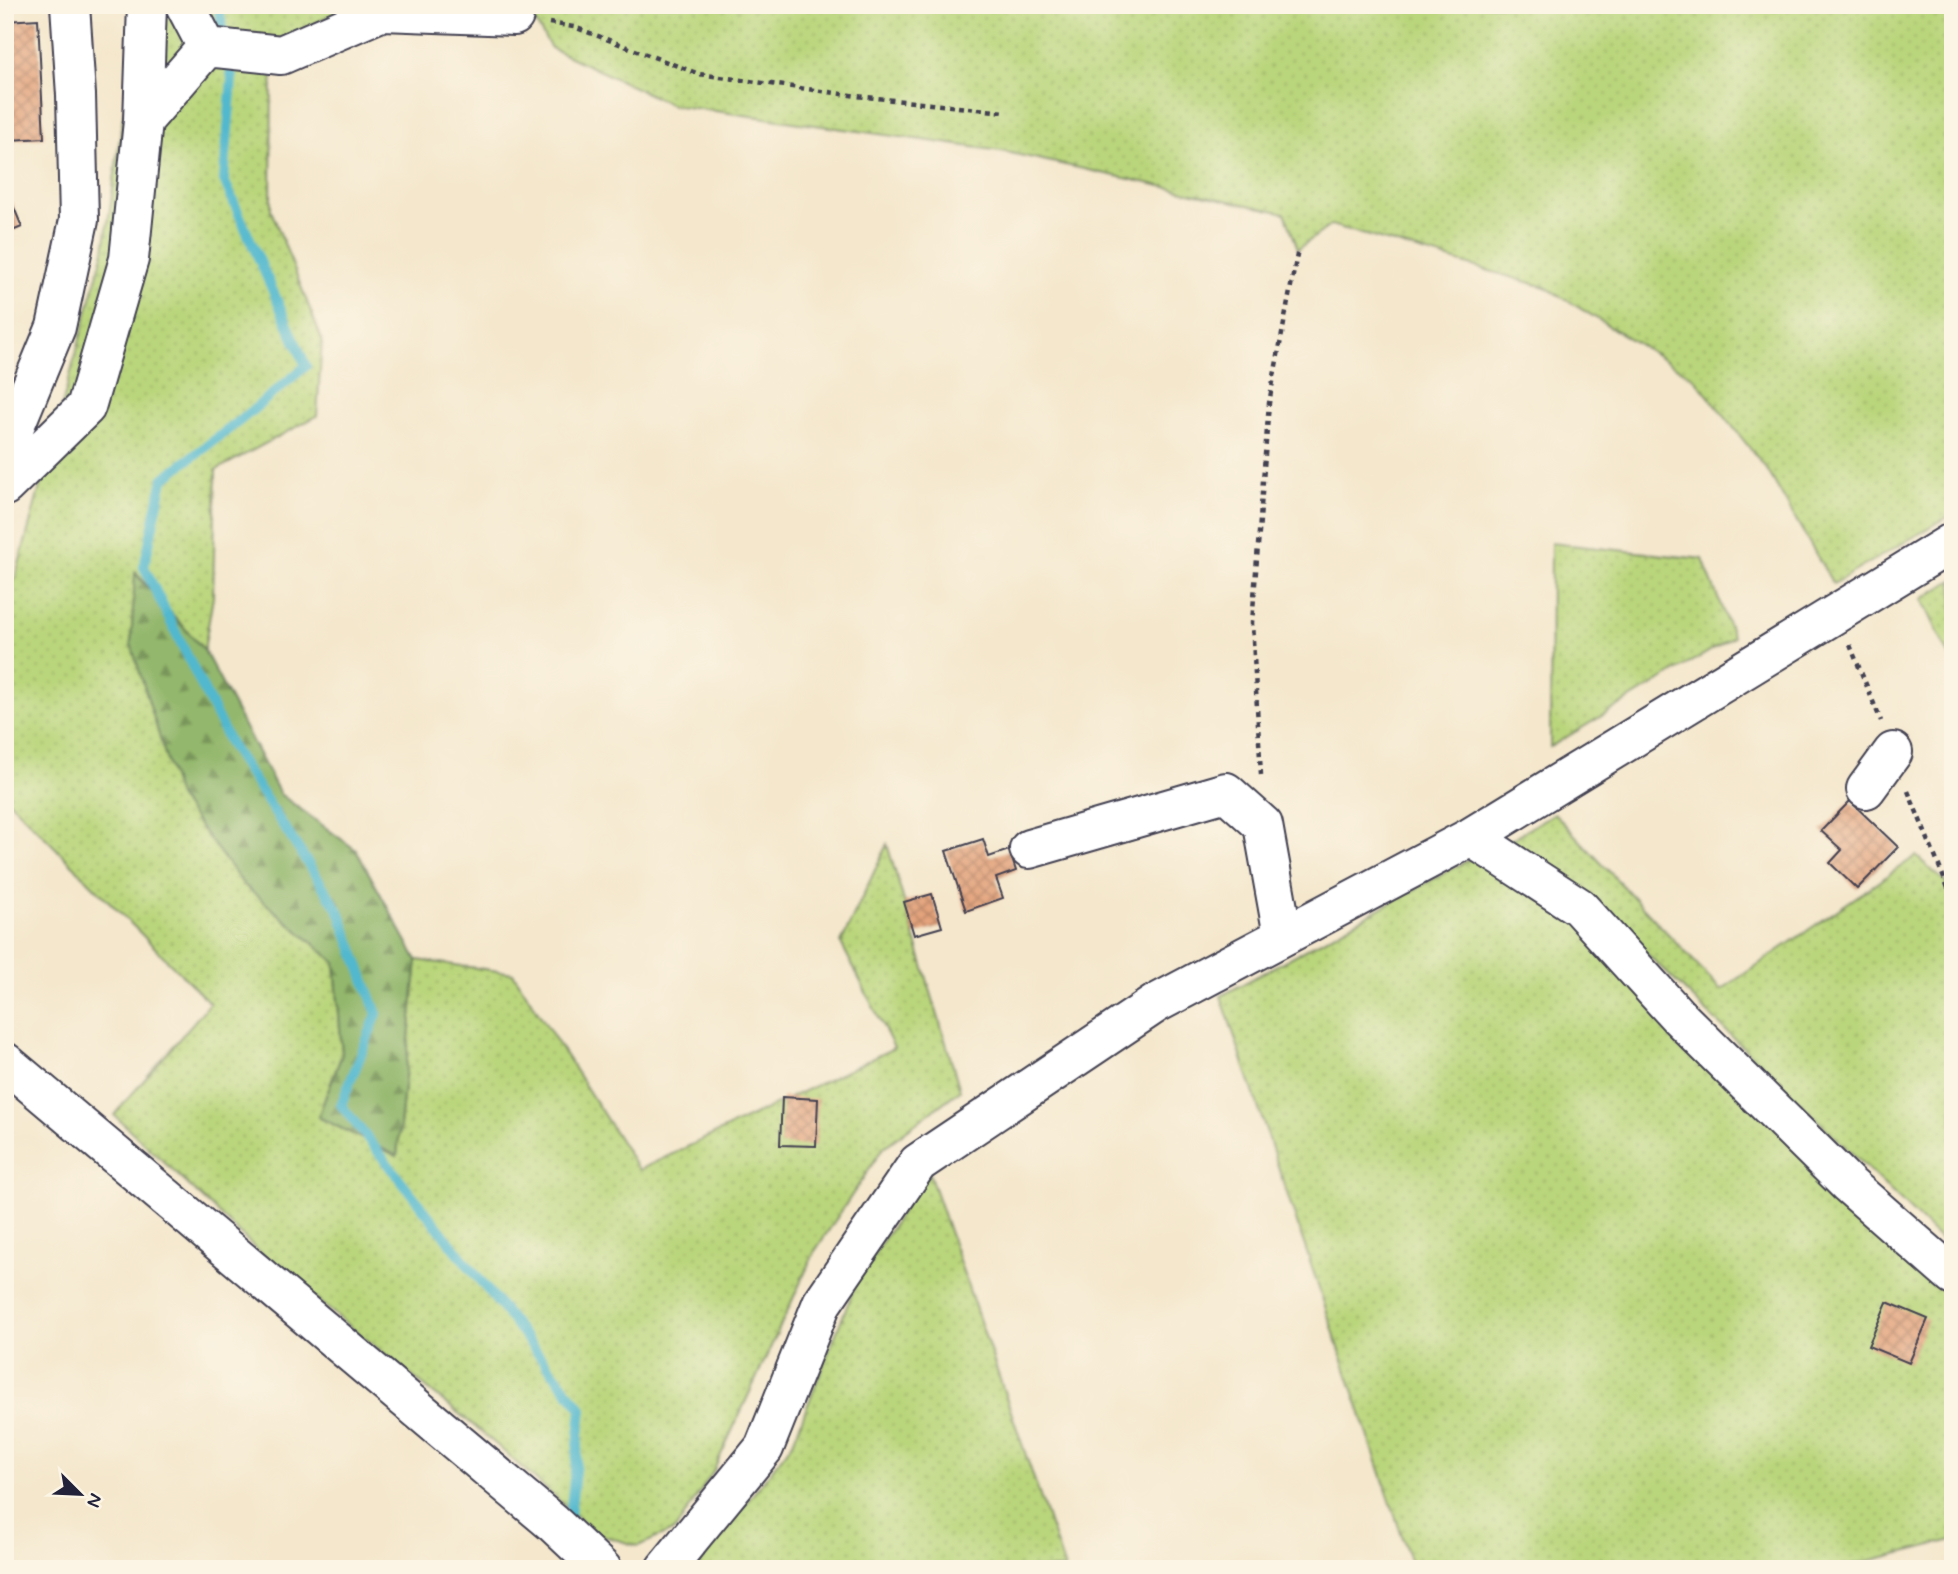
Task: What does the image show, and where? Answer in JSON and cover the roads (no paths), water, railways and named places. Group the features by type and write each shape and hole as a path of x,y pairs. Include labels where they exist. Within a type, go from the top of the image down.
{"street":[{"path":"5,450 56,327 79,220 76,95 70,5"},
{"path":"5,486 86,407 129,259 144,121 147,5"},
{"path":"185,5 207,47"},
{"path":"207,47 281,55 383,12 514,16"},
{"path":"144,121 207,47"},
{"path":"665,1569 764,1448 822,1303 918,1163 1155,1004 1471,836 1953,542"},
{"path":"1866,789 1893,752"},
{"path":"1029,849 1226,792 1263,825 1283,936"},
{"path":"1471,836 1579,907 1678,1016 1838,1175 1953,1276"},
{"path":"5,1062 553,1523 592,1559"}],"waterway":[{"path":"218,5 232,78 224,180 306,366 163,479 144,567 231,746 339,911 377,1014 341,1105 582,1409 569,1524"},
{"path":"564,1569 566,1547"}]}
